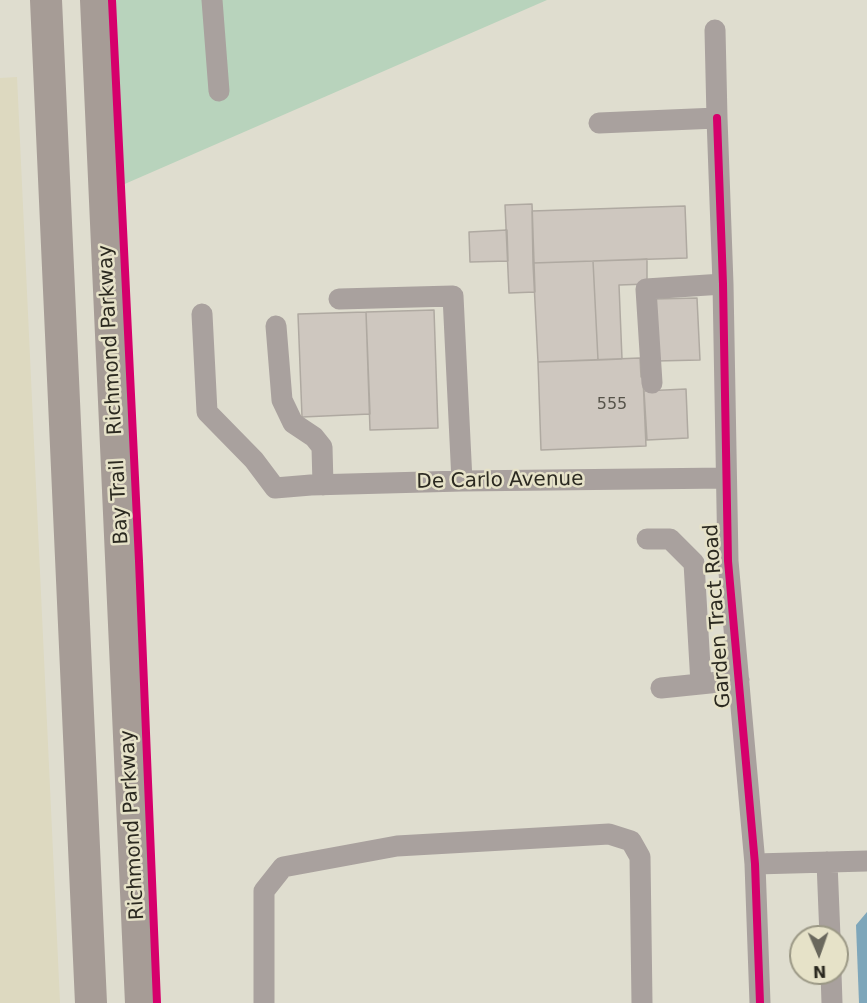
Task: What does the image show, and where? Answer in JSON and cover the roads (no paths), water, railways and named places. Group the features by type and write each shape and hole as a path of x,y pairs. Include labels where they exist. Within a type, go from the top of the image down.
{"highway":[{"path":"46,0 91,1003"},
{"name":"Richmond Parkway","path":"96,0 141,1003"}],"street":[{"path":"212,0 219,91"},
{"name":"Garden Tract Road","path":"715,30 728,561 756,864 760,1003"},
{"path":"599,123 717,118"},
{"path":"652,383 646,289 723,284"},
{"path":"339,299 453,296 462,481"},
{"name":"De Carlo Avenue","path":"202,314 207,412 254,460 275,488 462,481 726,478"},
{"path":"276,326 282,400 293,423 314,437 322,447 323,485"},
{"path":"647,539 670,539 694,563 701,684"},
{"path":"694,563 728,561"},
{"path":"661,688 739,680"},
{"path":"264,1003 264,891 283,867 397,846 609,834 631,841 640,857 642,1003"},
{"path":"756,864 867,861"},
{"path":"827,862 830,925"},
{"path":"831,985 832,1003"}],"water":[{"path":"867,912 867,1003 859,1003 856,925"}]}
